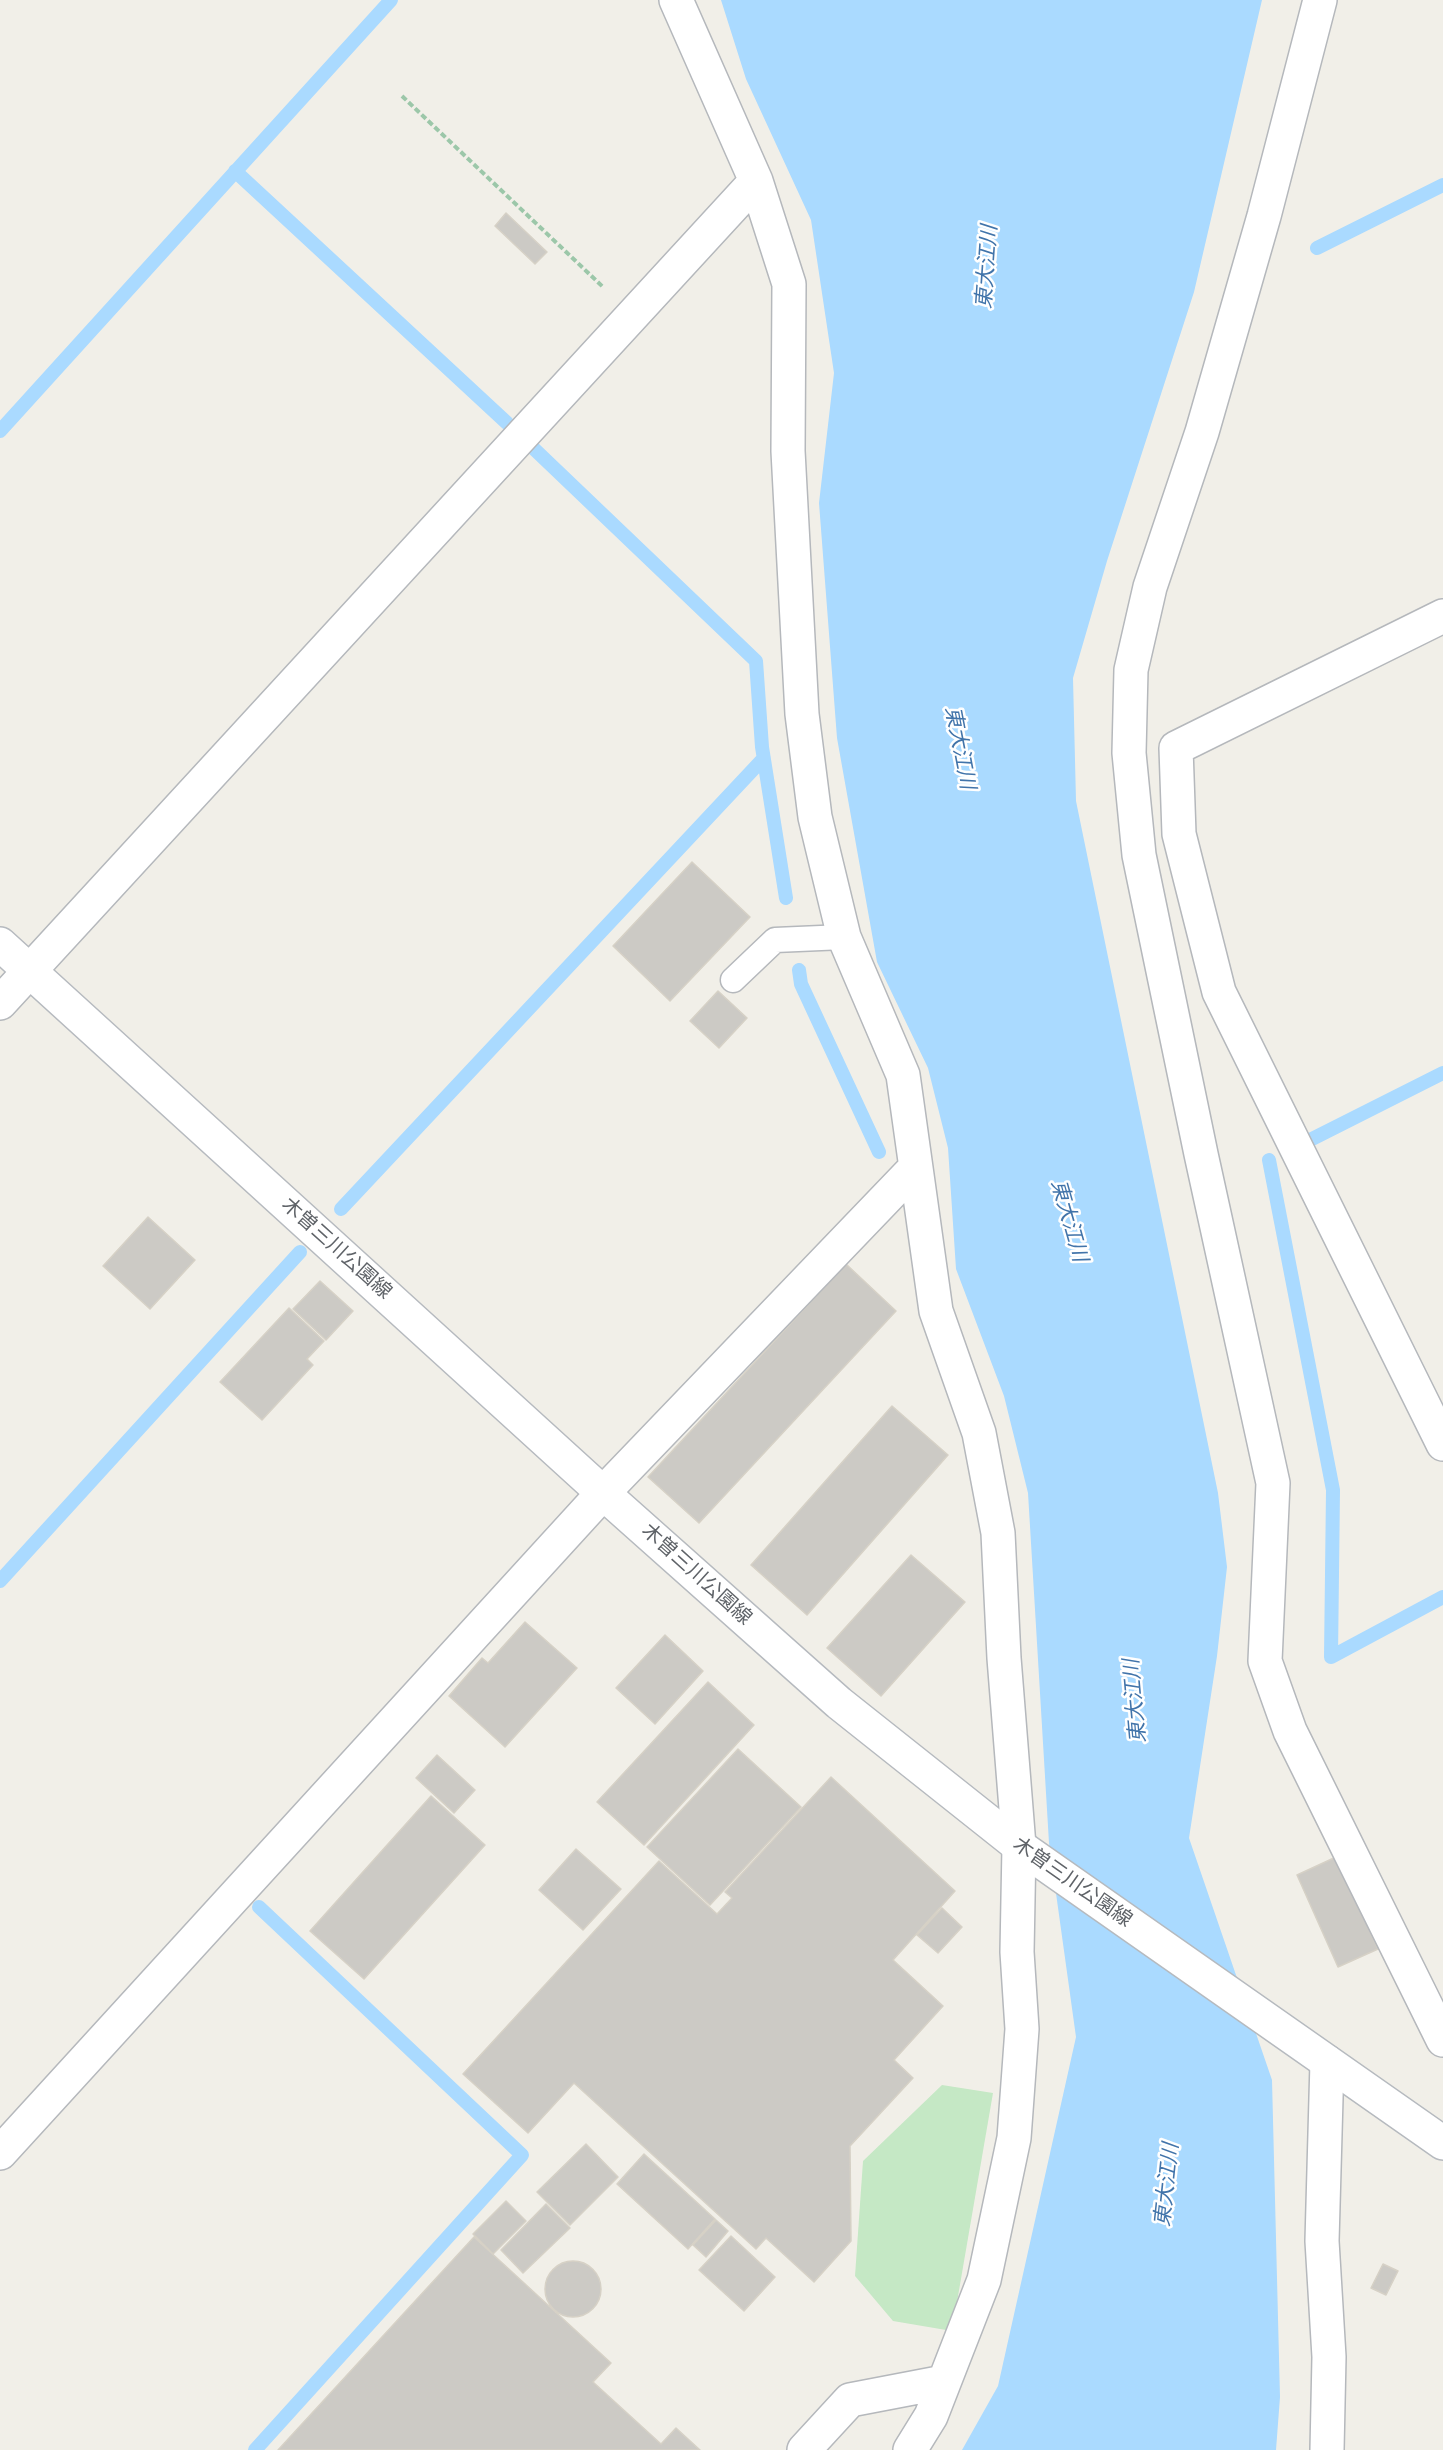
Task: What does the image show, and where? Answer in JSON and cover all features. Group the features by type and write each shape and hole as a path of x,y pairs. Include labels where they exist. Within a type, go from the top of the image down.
{"street":[{"path":"676,0 756,181 789,284 788,451 802,714 814,817 844,937 903,1076 936,1311 979,1433 998,1533 1004,1658 1019,1846 1017,1952 1022,2029 1014,2138 984,2280 931,2415 910,2450"},
{"path":"1320,0 1264,216 1202,432 1150,587 1131,670 1129,753 1139,855 1203,1165 1273,1483 1265,1661 1290,1731 1443,2040"},
{"path":"0,1003 756,181"},
{"path":"1443,616 1176,748 1179,834 1219,992 1443,1444"},
{"name":"木曽三川公園線","path":"0,944 603,1492 839,1703 1019,1846 1443,2143"},
{"path":"0,2153 603,1492 915,1168"},
{"path":"1327,2062 1322,2241 1329,2357 1327,2450"},
{"path":"804,2450 850,2400 944,2382"}],"lane":[{"path":"733,980 775,940 844,937"}],"path":[{"path":"402,96 632,315"}],"green space":[{"path":"942,2085 993,2093 952,2331 893,2321 855,2276 863,2161"}],"water":[{"name":"東大江川","path":"721,0 1262,0 1194,292 1107,561 1073,678 1076,801 1218,1493 1227,1567 1217,1656 1189,1838 1272,2080 1280,2397 1276,2450 962,2450 998,2386 1076,2037 1049,1843 1028,1493 1004,1396 956,1269 948,1148 928,1068 877,962 837,738 819,503 834,373 811,220 746,79"}],"building":[{"path":"506,213 547,252 535,264 495,226"},
{"path":"692,862 750,917 670,1001 613,946"},
{"path":"718,991 747,1018 719,1048 690,1021"},
{"path":"148,1217 195,1260 150,1309 103,1266"},
{"path":"846,1264 896,1311 699,1523 648,1477"},
{"path":"320,1281 353,1311 326,1340 293,1309"},
{"path":"289,1308 324,1341 307,1359 313,1365 262,1420 220,1382"},
{"path":"892,1406 948,1455 807,1615 751,1565"},
{"path":"911,1555 965,1602 881,1696 827,1648"},
{"path":"525,1622 577,1668 505,1747 449,1696 482,1658 488,1663"},
{"path":"665,1635 703,1671 655,1724 616,1688"},
{"path":"708,1682 754,1725 644,1845 597,1802"},
{"path":"738,1749 801,1807 710,1905 647,1847"},
{"path":"437,1755 475,1790 454,1813 416,1778"},
{"path":"831,1777 955,1891 893,1960 943,2006 894,2060 913,2078 850,2146 851,2241 814,2282 766,2238 756,2249 574,2083 528,2133 463,2074 659,1861 717,1914 732,1898 725,1892"},
{"path":"431,1796 485,1845 364,1979 310,1931"},
{"path":"576,1849 621,1889 583,1930 539,1890"},
{"path":"1336,1857 1378,1949 1338,1967 1297,1875"},
{"path":"942,1908 962,1927 938,1953 917,1935"},
{"path":"586,2144 618,2177 570,2225 537,2192"},
{"path":"644,2154 715,2219 688,2249 617,2184"},
{"path":"506,2201 526,2221 493,2254 473,2234"},
{"path":"546,2204 570,2228 523,2273 501,2250"},
{"path":"716,2220 728,2231 706,2257 693,2245"},
{"path":"731,2236 775,2277 744,2311 699,2270"},
{"path":"474,2237 611,2363 593,2382 661,2444 676,2428 700,2450 278,2450"},
{"path":"568,2261 578,2261 593,2269 599,2278 601,2289 599,2300 593,2309 578,2317 568,2317 557,2312 550,2305 545,2294 545,2284 550,2273 557,2266"},
{"path":"1383,2264 1398,2271 1386,2295 1371,2288"}],"waterway":[{"path":"0,431 391,0"},
{"path":"235,171 507,423"},
{"path":"1317,248 1443,185"},
{"path":"530,445 756,661 762,747 786,898"},
{"path":"341,1209 763,759"},
{"path":"799,970 801,984 879,1152"},
{"path":"1310,1140 1443,1073"},
{"path":"1269,1160 1333,1490 1331,1657 1443,1597"},
{"path":"0,1581 300,1252"},
{"path":"255,2450 522,2155 259,1907"}]}
